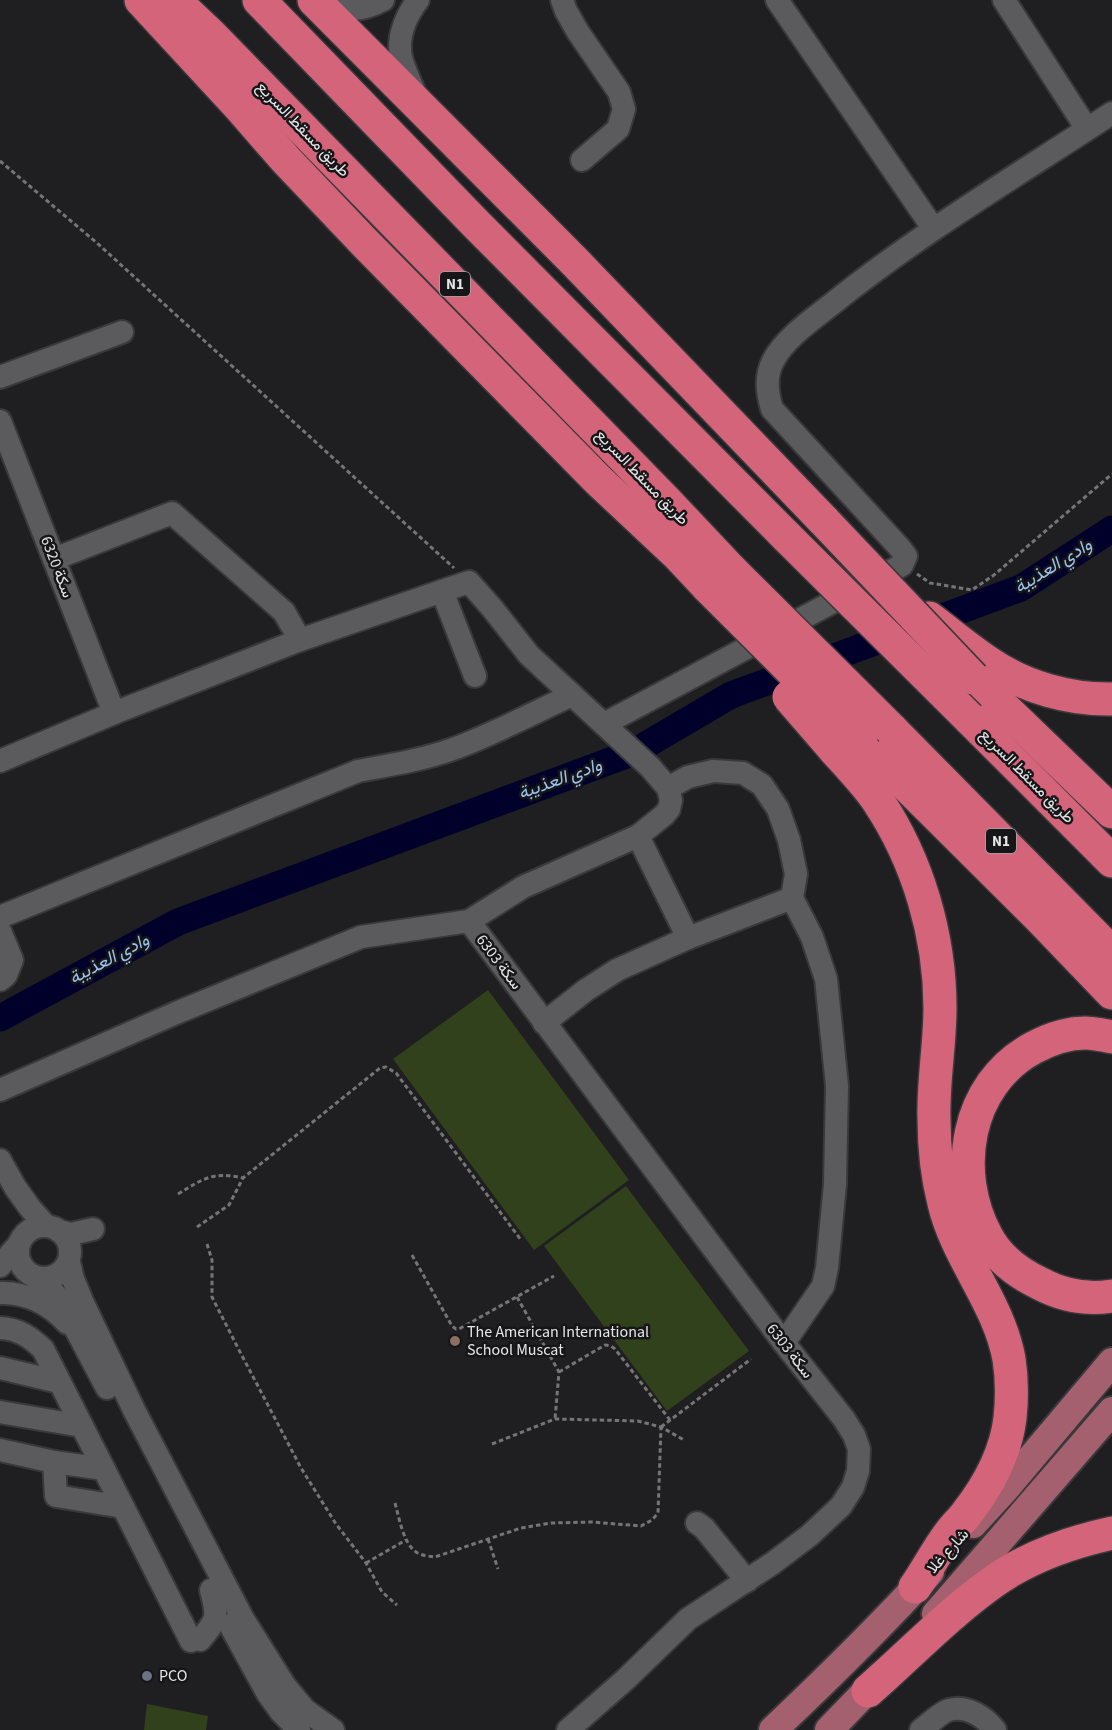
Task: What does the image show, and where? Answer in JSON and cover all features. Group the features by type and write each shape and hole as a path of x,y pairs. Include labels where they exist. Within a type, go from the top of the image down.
{"highway":[{"path":"141,0 364,242 598,480 713,584 848,744 1039,917 1112,993"},
{"name":"طريق مسقط السريع","path":"174,0 211,35 665,500 713,584 891,729 1112,952"},
{"name":"طريق مسقط السريع","path":"259,0 477,225 1112,861"},
{"path":"314,0 584,272 825,522 896,577 1112,812"},
{"path":"982,671 1014,677 1054,692 1112,699"},
{"path":"848,744 905,850 929,921 940,1007 934,1117 937,1165 944,1205 953,1230 999,1327 1009,1359 1010,1420 996,1464 987,1484 949,1534 915,1587"},
{"path":"1112,1037 1086,1033 1066,1035 1047,1041 1026,1052 997,1077 984,1096 969,1137 968,1175 972,1197 987,1238 1014,1268 1030,1279 1069,1296 1090,1298 1112,1296"},
{"path":"867,1691 994,1581 1028,1561 1056,1549 1112,1533"}],"main road":[{"name":"شارع غلا","path":"772,1730 889,1616 1005,1489 1112,1362"},
{"name":"شارع غلا","path":"829,1730 867,1691 1112,1411"}],"street":[{"path":"328,0 345,8 367,8 383,0"},
{"path":"418,0 404,24 400,42 401,58 420,107"},
{"path":"562,0 578,32 619,92 624,109 618,129 582,160"},
{"path":"777,0 933,228"},
{"path":"1004,0 1088,129"},
{"path":"604,724 896,577 906,556 900,547 771,409 767,392 768,374 774,359 784,345 814,318 874,270 933,228 1112,113"},
{"path":"0,377 122,332"},
{"name":"سكة 6320","path":"0,421 114,713"},
{"path":"54,559 172,513 284,612 300,640"},
{"path":"0,761 114,713 300,640 469,582 529,656 650,767 668,788 671,800 669,809 664,815 638,836 523,887 469,921 361,937 176,1013 0,1090"},
{"path":"442,591 475,676"},
{"path":"0,917 358,771 453,749 572,695"},
{"path":"668,788 688,777 713,771 742,773 762,785 778,809 789,840 796,874 792,898 812,937 826,979 837,1086 835,1184 825,1277 823,1286 784,1343"},
{"path":"638,836 688,938"},
{"path":"544,1023 586,990 617,970 688,938 792,898"},
{"name":"سكة 6303","path":"469,921 784,1343 844,1419 859,1449 858,1471 853,1487 841,1506 810,1535 747,1581 688,1618 626,1679 568,1730"},
{"path":"0,931 12,960 6,975 0,980"},
{"path":"0,1160 30,1208 68,1241 73,1279 82,1301 129,1400 243,1619 285,1686 305,1710 333,1730"},
{"path":"15,1187 21,1240 19,1261 30,1273 55,1292 243,1649 280,1712 298,1730"},
{"path":"0,1266 29,1230 37,1227 52,1228"},
{"path":"0,1281 30,1273 44,1279 59,1274 69,1258"},
{"path":"0,1293 33,1298 50,1307 80,1336"},
{"path":"0,1328 16,1330 30,1336 43,1349 191,1641"},
{"path":"0,1368 60,1382"},
{"path":"0,1412 82,1426"},
{"path":"0,1450 54,1462 104,1469"},
{"path":"54,1462 56,1496 123,1507"},
{"path":"697,1523 704,1528 747,1581"},
{"path":"211,1590 216,1611 215,1619 200,1640 222,1636 243,1649"},
{"path":"921,1730 948,1710 966,1709 988,1720 995,1730"}],"path":[{"path":"0,161 97,243 469,582"},
{"path":"896,577 972,590 994,575 1112,474"},
{"path":"197,1227 229,1205 243,1178 380,1068 386,1067 396,1073 521,1239"},
{"path":"178,1194 208,1176 230,1175 243,1178"},
{"path":"207,1244 212,1260 212,1297 302,1468 336,1524 366,1563 382,1592 397,1605"},
{"path":"412,1255 452,1326 456,1329 554,1276"},
{"path":"517,1296 560,1372 555,1419"},
{"path":"560,1372 605,1346 611,1346 615,1348 670,1420"},
{"path":"661,1426 751,1359"},
{"path":"492,1444 555,1419 638,1421 661,1426 684,1440"},
{"path":"394,1503 407,1539 414,1551 422,1556 435,1557 521,1528 551,1523 592,1522 641,1526 652,1520 658,1513 660,1504 661,1426"},
{"path":"366,1563 407,1539"},
{"path":"488,1539 498,1569"}],"green space":[{"path":"488,990 629,1180 534,1250 393,1059"},
{"path":"626,1186 749,1351 667,1411 544,1246"},
{"path":"147,1704 208,1716 206,1730 144,1730"}],"waterway":[{"name":"وادي العذيبة","path":"0,1018 178,922 634,752 731,695 1021,588 1112,529"}],"place":[{"name":"The American International School Muscat","path":"455,1341"},
{"name":"PCO","path":"147,1676"}]}
